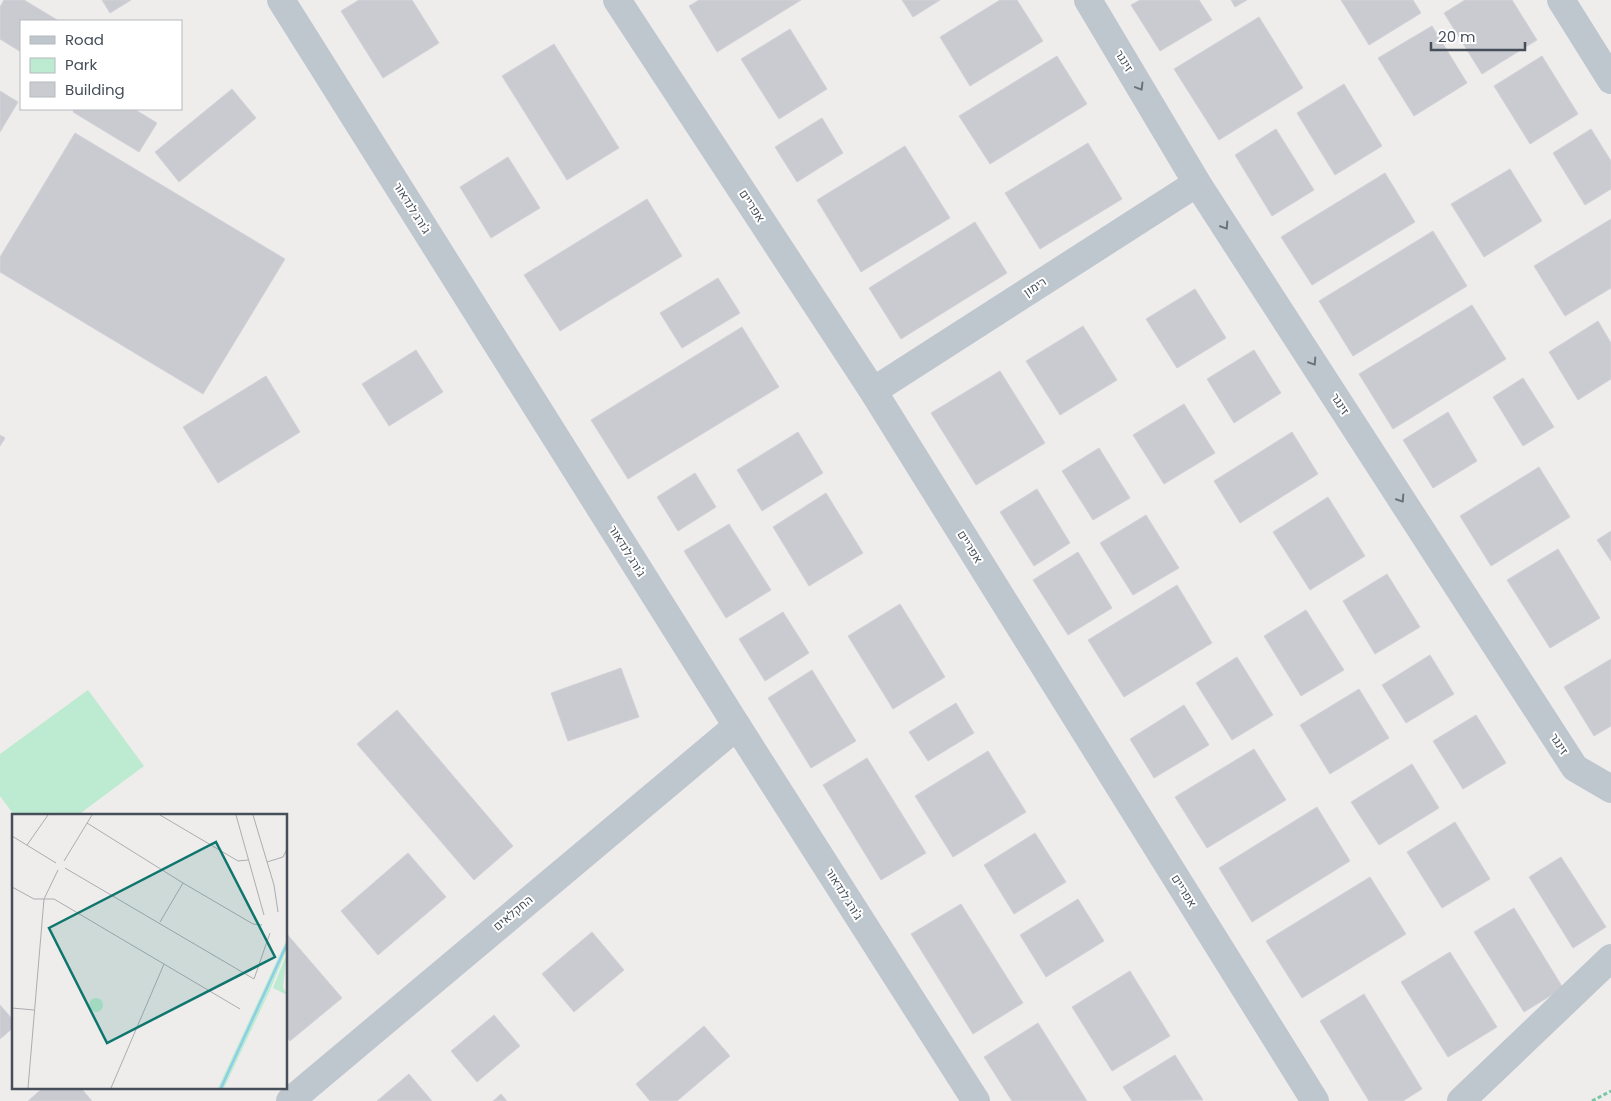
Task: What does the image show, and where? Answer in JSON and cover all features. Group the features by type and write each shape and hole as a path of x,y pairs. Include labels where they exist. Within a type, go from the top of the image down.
{"street":[{"name":"ג'ורג לנדאור","path":"281,0 737,726 976,1101"},
{"name":"אפריים","path":"616,0 873,391 1315,1101"},
{"name":"זינגר","path":"1088,0 1197,183 1575,768 1611,789"},
{"path":"1561,0 1611,80"},
{"name":"רימון","path":"873,391 1197,183"},
{"name":"החקלאים","path":"290,1101 737,726"},
{"path":"1460,1101 1611,958"}],"path":[{"path":"1592,1101 1611,1091"}],"green space":[{"path":"88,690 144,766 79,814 13,814 0,796 0,754"}],"building":[{"path":"4,0 24,0 57,20 20,20 20,51 0,39 0,7"},
{"path":"102,0 131,0 110,13"},
{"path":"359,0 412,0 439,43 383,78 341,11"},
{"path":"699,0 801,0 717,52 689,6"},
{"path":"902,0 940,0 913,17"},
{"path":"1000,0 1017,0 1043,41 970,86 940,37"},
{"path":"1140,0 1199,0 1212,20 1160,51 1131,5"},
{"path":"1231,0 1247,0 1235,7"},
{"path":"1341,0 1413,0 1421,13 1369,45"},
{"path":"1465,0 1512,0 1537,40 1482,74 1444,13"},
{"path":"1259,17 1303,88 1219,140 1174,69"},
{"path":"1432,26 1467,83 1414,116 1378,58"},
{"path":"790,29 827,89 779,119 741,59"},
{"path":"554,44 619,148 567,180 502,76"},
{"path":"1057,56 1087,104 990,164 959,116"},
{"path":"1542,56 1578,114 1530,144 1494,86"},
{"path":"1344,84 1382,146 1335,175 1297,113"},
{"path":"232,89 256,118 179,182 155,152"},
{"path":"0,91 18,102 0,132"},
{"path":"74,110 136,110 157,123 139,152 73,112"},
{"path":"822,118 843,153 797,182 775,147"},
{"path":"1276,129 1314,190 1272,216 1235,155"},
{"path":"1591,129 1611,161 1611,189 1585,205 1553,153"},
{"path":"75,133 285,259 203,394 0,272 0,257"},
{"path":"1088,143 1122,199 1040,249 1005,193"},
{"path":"905,146 950,218 861,272 817,200"},
{"path":"508,157 540,208 491,238 460,187"},
{"path":"1510,169 1542,221 1484,257 1451,204"},
{"path":"1385,173 1415,222 1312,285 1281,237"},
{"path":"647,199 682,256 560,331 524,275"},
{"path":"1611,219 1611,288 1565,316 1534,266"},
{"path":"975,222 1007,273 901,339 869,288"},
{"path":"1433,231 1467,286 1353,356 1319,301"},
{"path":"718,278 740,313 682,348 660,313"},
{"path":"1195,289 1226,338 1177,368 1146,319"},
{"path":"1472,305 1506,359 1393,429 1359,374"},
{"path":"1598,321 1611,343 1611,379 1578,400 1549,352"},
{"path":"1083,326 1117,380 1060,415 1026,361"},
{"path":"742,327 779,387 628,479 591,420"},
{"path":"416,350 443,392 389,426 362,384"},
{"path":"1254,350 1281,393 1234,423 1207,379"},
{"path":"1000,371 1045,443 976,485 931,413"},
{"path":"266,376 300,432 218,483 183,427"},
{"path":"1523,378 1554,427 1523,446 1493,397"},
{"path":"1184,404 1215,453 1164,484 1133,435"},
{"path":"1448,412 1477,461 1433,488 1403,440"},
{"path":"798,432 823,473 762,511 737,470"},
{"path":"1292,432 1318,474 1240,523 1214,481"},
{"path":"0,435 5,438 0,446"},
{"path":"1099,448 1130,498 1093,520 1062,471"},
{"path":"1539,467 1570,517 1491,566 1460,516"},
{"path":"695,473 716,507 678,531 657,497"},
{"path":"1037,489 1070,543 1034,566 1000,512"},
{"path":"826,493 863,553 809,586 773,527"},
{"path":"1328,497 1365,556 1310,590 1273,532"},
{"path":"1146,515 1179,568 1133,595 1100,543"},
{"path":"729,524 771,590 726,618 684,551"},
{"path":"1611,531 1611,561 1597,540"},
{"path":"1558,549 1600,618 1550,648 1507,580"},
{"path":"1078,552 1112,608 1068,635 1033,580"},
{"path":"1387,574 1420,627 1375,654 1343,601"},
{"path":"1177,585 1212,643 1124,697 1088,640"},
{"path":"900,604 945,677 893,709 848,636"},
{"path":"1306,610 1344,670 1301,696 1264,636"},
{"path":"783,612 809,653 765,681 739,639"},
{"path":"1430,655 1454,694 1406,723 1382,685"},
{"path":"1237,657 1273,715 1232,740 1196,683"},
{"path":"1611,659 1611,726 1594,736 1564,687"},
{"path":"621,668 639,717 568,741 551,693"},
{"path":"812,670 856,741 811,768 768,698"},
{"path":"1359,689 1389,738 1330,774 1300,725"},
{"path":"956,703 974,733 928,761 909,732"},
{"path":"1184,705 1209,745 1154,778 1130,739"},
{"path":"397,710 513,846 474,880 357,744"},
{"path":"1476,715 1506,763 1463,789 1433,741"},
{"path":"1254,749 1286,800 1207,848 1175,797"},
{"path":"988,751 1026,812 953,857 915,796"},
{"path":"867,758 926,853 881,880 823,785"},
{"path":"1412,764 1439,808 1379,845 1351,802"},
{"path":"1317,807 1350,861 1252,922 1219,868"},
{"path":"1455,822 1490,879 1442,908 1407,852"},
{"path":"1035,833 1066,882 1014,914 984,865"},
{"path":"408,853 446,897 378,955 341,911"},
{"path":"1561,857 1606,927 1573,948 1529,877"},
{"path":"1370,877 1406,934 1302,998 1266,941"},
{"path":"1078,899 1104,941 1046,977 1020,935"},
{"path":"961,904 1023,1003 973,1034 911,934"},
{"path":"1514,908 1563,988 1524,1012 1474,932"},
{"path":"592,932 624,970 574,1012 542,974"},
{"path":"288,935 342,998 290,1041 288,1038"},
{"path":"1450,952 1497,1027 1448,1057 1401,982"},
{"path":"1130,971 1170,1036 1112,1071 1072,1007"},
{"path":"1364,994 1422,1089 1403,1101 1369,1101 1320,1021"},
{"path":"0,1005 12,1019 12,1029 0,1039"},
{"path":"494,1015 520,1046 477,1082 451,1051"},
{"path":"1038,1023 1087,1101 1012,1101 984,1057"},
{"path":"704,1026 730,1056 677,1101 650,1101 636,1084"},
{"path":"1175,1055 1203,1100 1132,1101 1123,1087"},
{"path":"409,1074 432,1101 377,1101"},
{"path":"43,1088 81,1088 92,1101 28,1101"},
{"path":"501,1094 507,1101 493,1101"}]}
